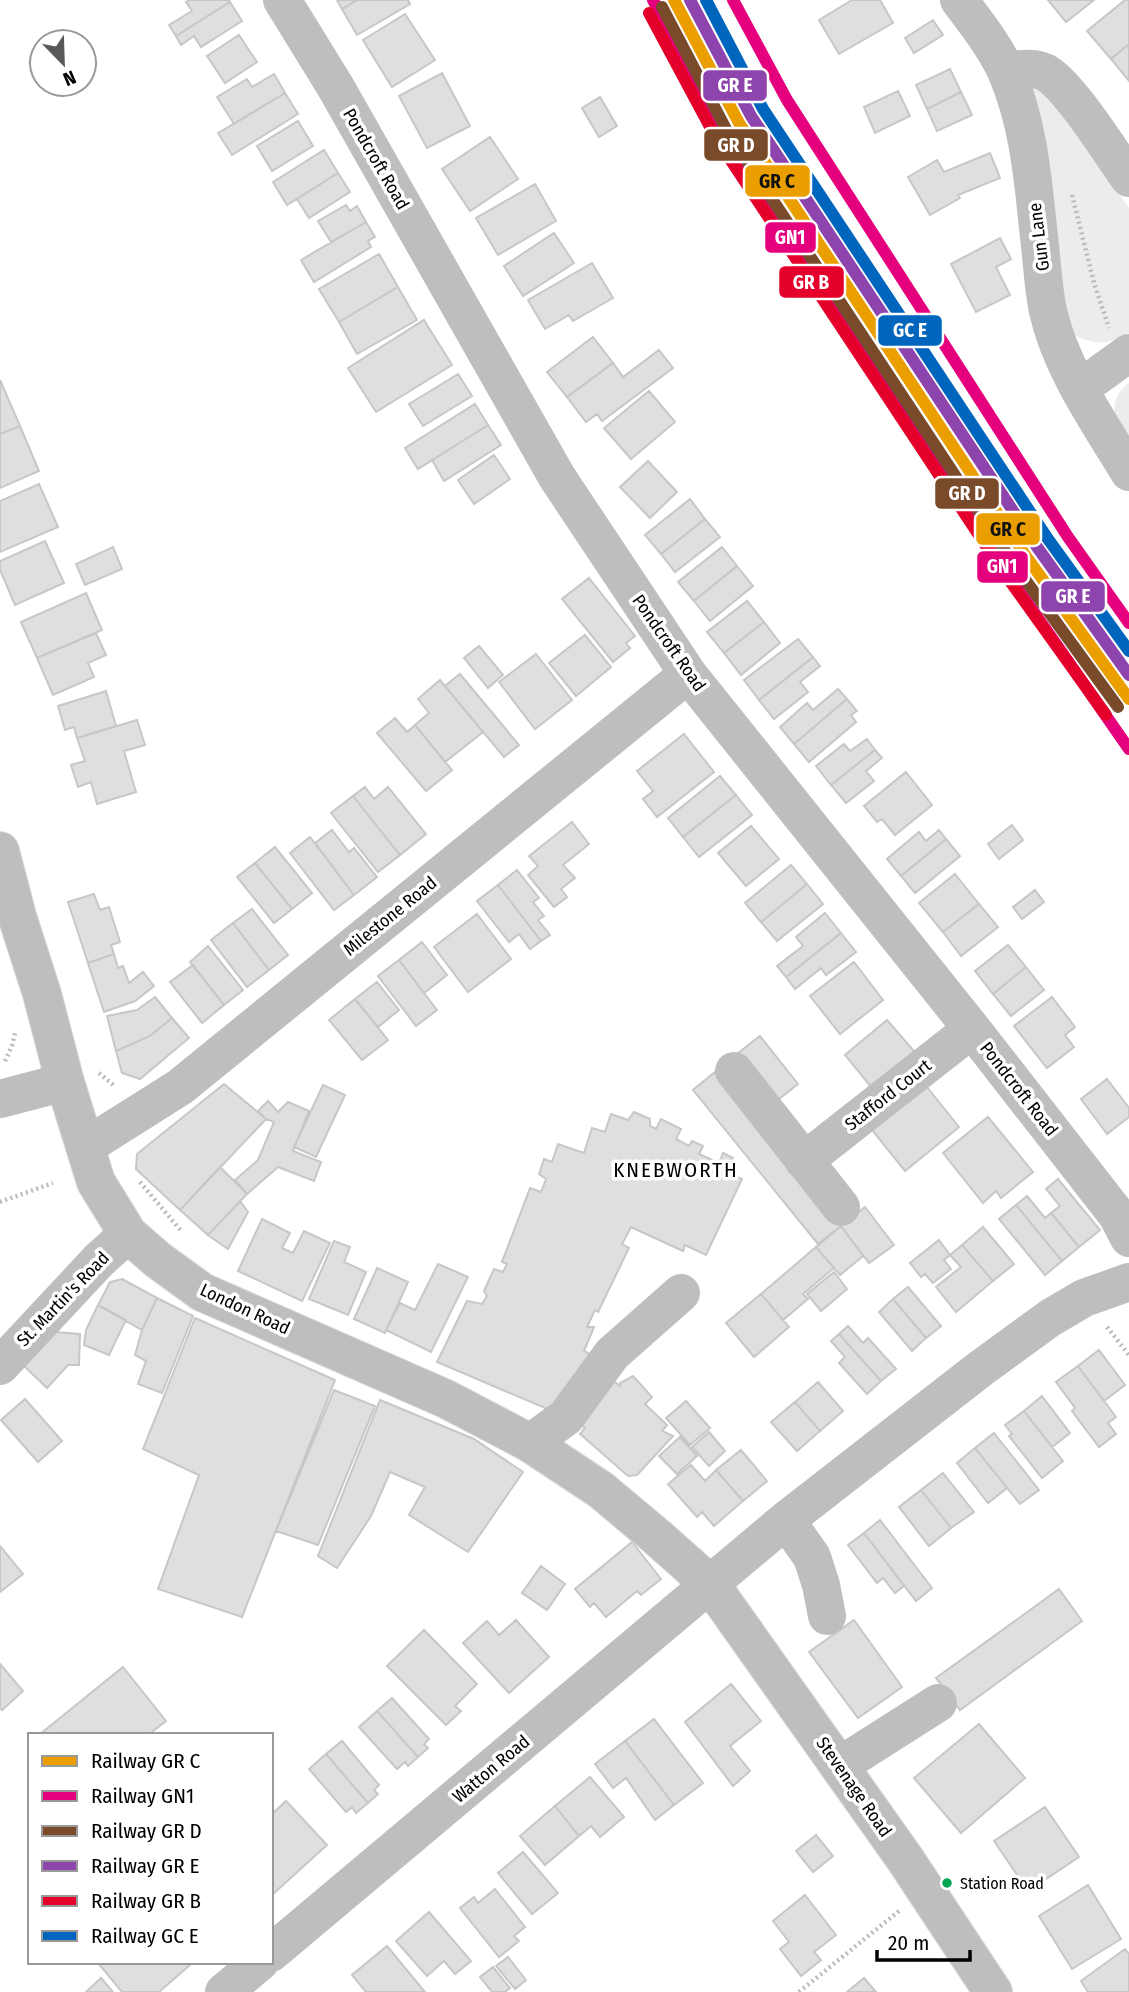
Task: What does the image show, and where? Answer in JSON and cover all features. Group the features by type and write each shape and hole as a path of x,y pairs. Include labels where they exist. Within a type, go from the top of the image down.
{"street":[{"name":"Pondcroft Road","path":"282,0 335,86 557,477 688,674 972,1029 1117,1215 1129,1238"},
{"name":"Gun Lane","path":"960,0 987,37 1006,71 1029,148 1048,311 1058,343 1079,389 1129,472"},
{"path":"1006,71 1027,68 1048,74 1070,97 1129,178"},
{"path":"1079,389 1124,356"},
{"name":"Milestone Road","path":"85,1147 180,1087 688,674"},
{"name":"London Road","path":"0,852 96,1182 128,1234 202,1292 446,1399 530,1443 601,1490 711,1585"},
{"name":"Stafford Court","path":"804,1161 972,1029"},
{"path":"734,1071 841,1207"},
{"path":"0,1099 65,1082"},
{"name":"St. Martin's Road","path":"0,1366 99,1260 128,1234"},
{"path":"711,1585 786,1520 1050,1318 1084,1298 1129,1282"},
{"path":"530,1443 566,1417 612,1354 681,1293"},
{"path":"786,1520 812,1558 827,1616"},
{"name":"Stevenage Road","path":"711,1585 839,1766 993,1992"},
{"name":"Watton Road","path":"273,1951 711,1585"},
{"path":"839,1766 938,1703"},
{"path":"224,1992 258,1964"}],"path":[{"path":"1072,192 1094,283 1124,356"},
{"path":"1,1071 12,1046 16,1028"},
{"path":"136,1178 183,1233"},
{"path":"0,1202 53,1183"},
{"path":"799,1992 924,1890"}],"shaded area":[{"path":"1042,86 1129,208 1129,333 1107,342 1093,342 1071,333 1026,87"},
{"path":"1129,383 1129,446 1120,430 1115,405 1121,390"}],"building":[{"path":"337,0 357,0 342,9"},
{"path":"357,0 408,0 410,4 357,35 342,9"},
{"path":"852,0 880,0 893,23 839,54 819,20"},
{"path":"1048,0 1094,0 1066,22"},
{"path":"1125,0 1129,0 1129,44 1111,59 1087,31"},
{"path":"186,2 230,2 176,36 169,25 192,11"},
{"path":"230,2 242,21 201,47 194,36 181,45 176,36"},
{"path":"405,14 435,60 392,87 363,40"},
{"path":"933,20 943,35 914,53 905,38"},
{"path":"239,35 257,62 225,83 207,56"},
{"path":"1129,44 1129,81 1111,59"},
{"path":"950,69 961,92 927,109 916,85"},
{"path":"442,73 470,126 427,148 399,96"},
{"path":"274,74 285,93 234,124 217,97 247,79 252,87"},
{"path":"898,91 910,116 875,133 864,107"},
{"path":"961,92 972,115 937,131 927,109"},
{"path":"285,93 298,114 232,155 218,133"},
{"path":"600,97 617,126 599,137 582,108"},
{"path":"298,121 313,146 272,171 257,146"},
{"path":"490,137 518,179 470,211 442,169"},
{"path":"324,150 338,173 287,205 273,182"},
{"path":"990,153 1000,178 958,195 960,198 930,215 908,177 937,160 944,172"},
{"path":"338,173 350,192 309,218 297,199"},
{"path":"535,184 556,221 498,255 476,218"},
{"path":"346,205 350,211 357,206 366,222 331,242 318,221"},
{"path":"366,222 375,237 368,241 371,247 314,282 301,260"},
{"path":"554,233 574,263 523,296 504,266"},
{"path":"1000,238 1011,259 996,267 1010,295 976,312 951,264"},
{"path":"379,254 398,287 339,322 319,289"},
{"path":"592,263 613,298 573,321 569,315 545,329 528,300"},
{"path":"398,287 417,320 357,354 339,322"},
{"path":"424,320 452,365 376,412 348,368"},
{"path":"593,337 613,363 567,397 547,372"},
{"path":"659,350 673,368 602,421 597,414 586,422 567,397 613,363 623,377"},
{"path":"458,374 472,396 423,426 409,404"},
{"path":"0,380 20,426 0,434"},
{"path":"649,391 675,422 631,459 604,428"},
{"path":"475,404 488,425 418,469 405,448"},
{"path":"488,425 501,445 444,481 432,460"},
{"path":"20,426 39,471 0,488 0,434"},
{"path":"494,455 510,479 474,504 458,480"},
{"path":"648,461 677,492 650,518 620,487"},
{"path":"39,484 58,527 0,552 0,501"},
{"path":"690,499 705,519 661,554 645,535"},
{"path":"705,519 720,537 675,572 661,554"},
{"path":"45,541 64,583 15,605 0,570 0,561"},
{"path":"113,547 122,569 85,585 76,564"},
{"path":"722,547 737,566 694,601 678,582"},
{"path":"737,566 753,586 710,621 694,601"},
{"path":"589,578 635,636 626,643 630,648 613,662 562,599"},
{"path":"86,593 102,630 37,658 21,622"},
{"path":"747,601 764,622 724,653 707,632"},
{"path":"764,622 780,643 741,675 724,653"},
{"path":"96,633 106,655 88,663 94,677 53,695 37,658"},
{"path":"585,635 611,667 576,696 549,663"},
{"path":"798,639 813,657 759,700 744,680"},
{"path":"479,646 503,675 488,688 464,658"},
{"path":"536,654 572,700 535,729 499,682"},
{"path":"813,657 820,666 800,682 808,692 774,719 759,700"},
{"path":"460,674 519,745 504,757 445,686"},
{"path":"440,680 483,732 445,762 415,725 429,713 418,699"},
{"path":"838,689 847,699 794,744 780,727 807,703 813,710"},
{"path":"106,691 116,726 77,738 74,727 65,730 58,706"},
{"path":"847,699 857,711 851,715 856,722 809,762 794,744"},
{"path":"395,718 407,732 415,725 452,770 426,791 377,733"},
{"path":"137,720 145,745 124,751 136,792 97,804 91,782 78,787 71,765 85,761 77,738"},
{"path":"684,734 714,772 657,817 643,799 653,791 637,771"},
{"path":"867,739 875,750 831,785 816,766 844,744 850,751"},
{"path":"875,750 882,758 866,771 874,781 846,803 831,785"},
{"path":"906,772 932,805 895,835 882,819 877,822 864,806"},
{"path":"720,776 736,795 683,837 668,818"},
{"path":"365,787 374,799 388,787 426,834 400,855 353,796"},
{"path":"736,795 752,815 699,857 683,837"},
{"path":"353,796 400,855 378,872 331,813"},
{"path":"572,822 589,844 563,865 575,878 561,889 567,897 554,907 528,875 538,866 529,856"},
{"path":"1012,825 1023,840 999,859 988,844"},
{"path":"751,826 779,859 746,886 718,853"},
{"path":"332,830 349,852 354,848 377,877 354,895 315,843"},
{"path":"939,830 946,839 901,876 887,859 919,832 926,841"},
{"path":"310,837 354,895 334,910 290,853"},
{"path":"946,839 960,856 915,893 901,876"},
{"path":"275,847 312,893 292,909 255,863"},
{"path":"255,863 292,909 274,923 237,877"},
{"path":"791,865 807,884 761,922 745,903"},
{"path":"517,870 539,898 533,902 544,916 538,920 550,935 541,941 498,885"},
{"path":"955,874 979,904 943,932 919,903"},
{"path":"807,884 823,904 777,941 761,922"},
{"path":"498,885 541,941 530,949 519,934 509,942 477,901"},
{"path":"1035,890 1044,902 1022,919 1013,907"},
{"path":"94,894 100,910 109,907 120,942 111,945 114,954 88,963 68,902"},
{"path":"979,904 998,927 961,956 943,932"},
{"path":"252,909 288,955 269,970 233,923"},
{"path":"825,913 841,933 786,977 777,966 803,946 796,937"},
{"path":"477,914 511,959 468,992 434,947"},
{"path":"233,923 269,970 247,987 211,940"},
{"path":"841,933 856,952 826,975 821,968 795,989 786,977"},
{"path":"422,942 447,975 424,993 399,960"},
{"path":"1008,945 1026,967 993,994 975,971"},
{"path":"208,946 243,990 224,1005 190,962"},
{"path":"114,954 118,968 123,966 129,983 143,972 154,986 135,1001 104,1012 88,963"},
{"path":"399,960 437,1010 416,1026 378,976"},
{"path":"854,962 883,1000 840,1034 810,996"},
{"path":"193,965 224,1005 202,1023 170,982"},
{"path":"1026,967 1044,990 1011,1016 993,994"},
{"path":"377,982 399,1010 378,1027 355,999"},
{"path":"155,997 172,1018 150,1036 116,1051 107,1016 137,1010"},
{"path":"1052,997 1075,1027 1065,1035 1074,1047 1047,1068 1014,1026"},
{"path":"355,999 388,1040 362,1060 329,1020"},
{"path":"172,1018 189,1038 140,1079 122,1073 116,1051 150,1036"},
{"path":"887,1020 919,1057 876,1093 845,1055"},
{"path":"760,1036 798,1084 775,1102 737,1054"},
{"path":"715,1072 841,1226 818,1244 693,1090"},
{"path":"1107,1079 1129,1108 1129,1117 1107,1134 1081,1099"},
{"path":"224,1084 266,1119 180,1210 136,1169 137,1154"},
{"path":"323,1085 345,1095 316,1157 294,1147"},
{"path":"927,1087 959,1127 905,1171 872,1130"},
{"path":"268,1101 278,1112 288,1102 309,1111 293,1151 321,1162 314,1181 278,1167 247,1194 235,1180 258,1160 274,1122 258,1111"},
{"path":"634,1112 650,1119 650,1126 656,1129 661,1119 681,1129 676,1139 689,1146 692,1141 703,1146 699,1154 719,1163 723,1153 733,1158 726,1172 742,1179 706,1255 685,1245 683,1251 631,1227 622,1244 629,1248 598,1312 595,1310 587,1327 594,1327 584,1351 592,1355 566,1417 437,1362 467,1301 482,1304 487,1296 484,1291 494,1269 503,1272 507,1264 502,1262 530,1188 541,1192 546,1179 539,1174 544,1159 552,1162 558,1144 584,1153 592,1128 605,1132 611,1114 628,1120"},
{"path":"988,1117 1033,1172 1001,1198 996,1191 983,1203 943,1153"},
{"path":"220,1167 247,1194 208,1235 180,1210"},
{"path":"1058,1179 1100,1230 1079,1247 1051,1213 1060,1206 1046,1189"},
{"path":"1027,1196 1045,1218 1051,1213 1079,1247 1062,1261 1016,1205"},
{"path":"240,1201 248,1212 228,1249 208,1235"},
{"path":"1016,1205 1062,1261 1045,1275 999,1219"},
{"path":"865,1207 894,1245 869,1263 841,1226"},
{"path":"262,1219 290,1233 282,1248 293,1253 304,1231 330,1243 302,1301 238,1271"},
{"path":"841,1226 863,1256 840,1275 816,1247"},
{"path":"983,1227 1014,1264 993,1281 962,1245"},
{"path":"939,1240 950,1255 944,1260 951,1269 933,1283 925,1274 921,1277 910,1263"},
{"path":"334,1241 350,1247 344,1262 366,1272 348,1315 309,1299"},
{"path":"962,1245 993,1281 956,1312 936,1287 961,1267 950,1255"},
{"path":"816,1247 834,1268 803,1294 808,1299 783,1320 761,1294"},
{"path":"438,1264 468,1277 431,1352 386,1330 400,1303 415,1310"},
{"path":"377,1268 408,1282 385,1333 354,1319"},
{"path":"834,1272 847,1289 821,1311 807,1294"},
{"path":"122,1279 157,1298 142,1330 98,1305 110,1282"},
{"path":"908,1287 941,1326 926,1338 893,1299"},
{"path":"761,1294 789,1327 754,1357 726,1323"},
{"path":"157,1298 193,1316 162,1393 138,1384 146,1361 135,1355 142,1330"},
{"path":"893,1299 926,1338 912,1351 879,1312"},
{"path":"98,1305 126,1320 109,1355 84,1345 86,1330"},
{"path":"195,1318 335,1380 242,1617 158,1589 199,1475 143,1449"},
{"path":"848,1326 863,1343 868,1338 896,1369 881,1381 839,1334"},
{"path":"55,1332 80,1334 79,1365 68,1365 47,1388 23,1365"},
{"path":"839,1334 881,1381 867,1394 839,1363 845,1357 831,1341"},
{"path":"1099,1350 1125,1385 1104,1401 1078,1366"},
{"path":"589,1362 620,1386 620,1383 633,1376 652,1397 645,1404 667,1425 662,1431 673,1436 637,1475 628,1476 580,1434 585,1428 568,1414"},
{"path":"1078,1366 1116,1417 1108,1423 1116,1434 1099,1447 1072,1411 1075,1408 1056,1382"},
{"path":"818,1382 843,1411 820,1431 795,1402"},
{"path":"334,1390 375,1406 318,1545 276,1531"},
{"path":"1042,1396 1070,1433 1052,1447 1024,1411"},
{"path":"25,1399 62,1441 38,1462 1,1420"},
{"path":"380,1400 474,1439 523,1472 468,1552 409,1515 425,1487 390,1472 371,1516 337,1568 318,1556"},
{"path":"686,1401 710,1428 690,1445 666,1418"},
{"path":"795,1402 820,1431 797,1451 771,1422"},
{"path":"1024,1411 1063,1461 1042,1478 1009,1436 1012,1434 1005,1425"},
{"path":"709,1432 725,1451 709,1466 692,1447"},
{"path":"994,1433 1039,1490 1020,1504 975,1448"},
{"path":"680,1437 697,1456 677,1474 659,1456"},
{"path":"975,1448 1007,1488 988,1503 957,1463"},
{"path":"741,1450 767,1481 743,1501 716,1470"},
{"path":"691,1465 705,1481 716,1470 743,1501 714,1526 702,1512 697,1517 668,1484"},
{"path":"943,1473 974,1512 951,1528 921,1490"},
{"path":"921,1490 951,1528 929,1546 899,1507"},
{"path":"880,1520 932,1588 916,1601 864,1533"},
{"path":"864,1533 904,1586 895,1593 883,1578 877,1583 848,1545"},
{"path":"632,1542 661,1579 641,1595 637,1591 606,1617 594,1603 590,1607 575,1589"},
{"path":"0,1546 23,1574 0,1592"},
{"path":"541,1566 565,1584 547,1610 522,1593"},
{"path":"1059,1589 1082,1621 960,1710 936,1678"},
{"path":"516,1620 549,1657 509,1693 463,1643 487,1621 499,1635"},
{"path":"854,1620 902,1687 858,1718 809,1652"},
{"path":"424,1630 477,1684 455,1706 461,1711 446,1725 387,1666"},
{"path":"0,1664 23,1691 2,1710 0,1708"},
{"path":"123,1667 166,1721 151,1733 41,1733"},
{"path":"731,1684 761,1721 730,1746 750,1771 733,1786 685,1722"},
{"path":"392,1698 429,1739 424,1744 428,1748 418,1757 377,1711"},
{"path":"377,1711 418,1757 408,1766 405,1762 397,1769 359,1727"},
{"path":"654,1719 703,1783 674,1805 625,1741"},
{"path":"979,1724 1025,1778 961,1833 914,1778"},
{"path":"342,1741 379,1785 374,1790 378,1794 368,1803 326,1754"},
{"path":"625,1741 674,1805 655,1820 626,1778 613,1788 595,1764"},
{"path":"326,1754 368,1803 356,1813 352,1807 346,1812 309,1769"},
{"path":"590,1777 624,1817 600,1837 591,1826 579,1836 555,1806"},
{"path":"286,1801 327,1845 273,1894 273,1813"},
{"path":"555,1806 579,1836 545,1865 520,1836"},
{"path":"1045,1807 1079,1857 1028,1891 994,1841"},
{"path":"816,1835 833,1856 813,1872 796,1851"},
{"path":"523,1852 558,1893 532,1914 498,1873"},
{"path":"1088,1885 1121,1939 1072,1969 1039,1916"},
{"path":"495,1889 525,1927 514,1936 519,1941 499,1957 460,1908 474,1897 478,1903"},
{"path":"805,1895 836,1935 814,1952 821,1960 801,1976 780,1949 789,1942 773,1921"},
{"path":"429,1912 471,1961 455,1974 444,1961 427,1976 396,1941"},
{"path":"387,1946 425,1992 366,1992 352,1975"},
{"path":"1125,1949 1129,1954 1129,1992 1088,1992 1081,1981"},
{"path":"508,1957 526,1980 515,1989 496,1966"},
{"path":"99,1964 191,1964 159,1992 122,1992"},
{"path":"493,1967 510,1988 505,1992 492,1992 480,1977"},
{"path":"101,1978 113,1992 86,1992"},
{"path":"864,1978 876,1992 847,1992"}],"transit line":[{"path":"674,0 739,123 1025,555 1129,699"},
{"path":"690,0 751,116 1037,547 1129,675"},
{"path":"706,0 763,109 1048,539 1129,651"},
{"path":"662,7 727,131 1013,563 1118,707"},
{"path":"649,13 716,138 1002,570 1106,715"}],"rail line":[{"name":"GN1","path":"653,0 721,130 1001,565 1129,749"},
{"name":"GN1","path":"733,0 787,100 1068,537 1129,623"}],"place":[{"name":"Station Road","path":"947,1883"}],"district":[{"name":"KNEBWORTH","path":"676,1170"}]}
